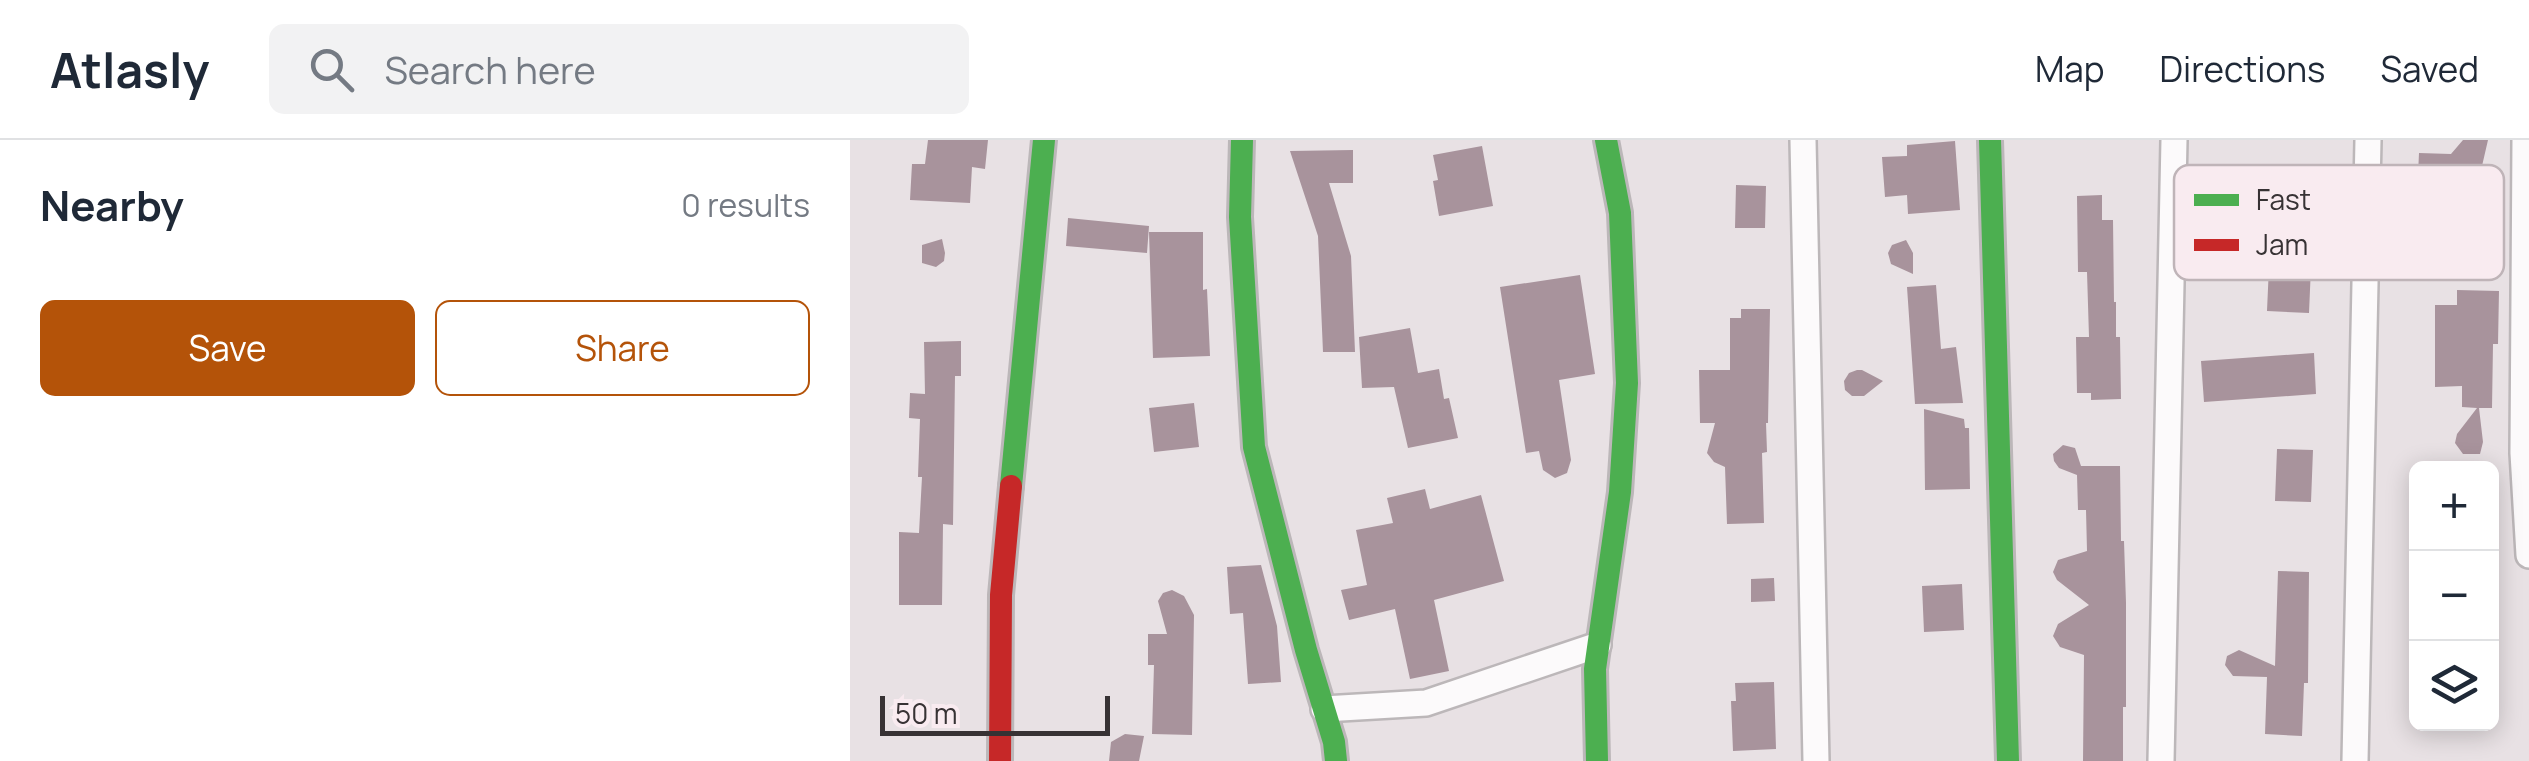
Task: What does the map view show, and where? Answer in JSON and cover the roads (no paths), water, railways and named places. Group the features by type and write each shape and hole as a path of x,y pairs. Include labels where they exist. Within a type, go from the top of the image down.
{"street":[{"path":"1000,761 1001,596 1044,140"},
{"path":"1242,140 1240,217 1254,447 1336,761"},
{"path":"1598,761 1595,669 1620,492 1627,384 1620,212 1606,140"},
{"path":"1803,140 1816,761"},
{"path":"1990,140 2008,761"},
{"path":"2161,761 2174,140"},
{"path":"2367,165 2368,140"},
{"path":"2525,140 2523,453 2529,556"},
{"path":"2354,761 2365,280"},
{"path":"1324,709 1426,703 1598,645"}]}
